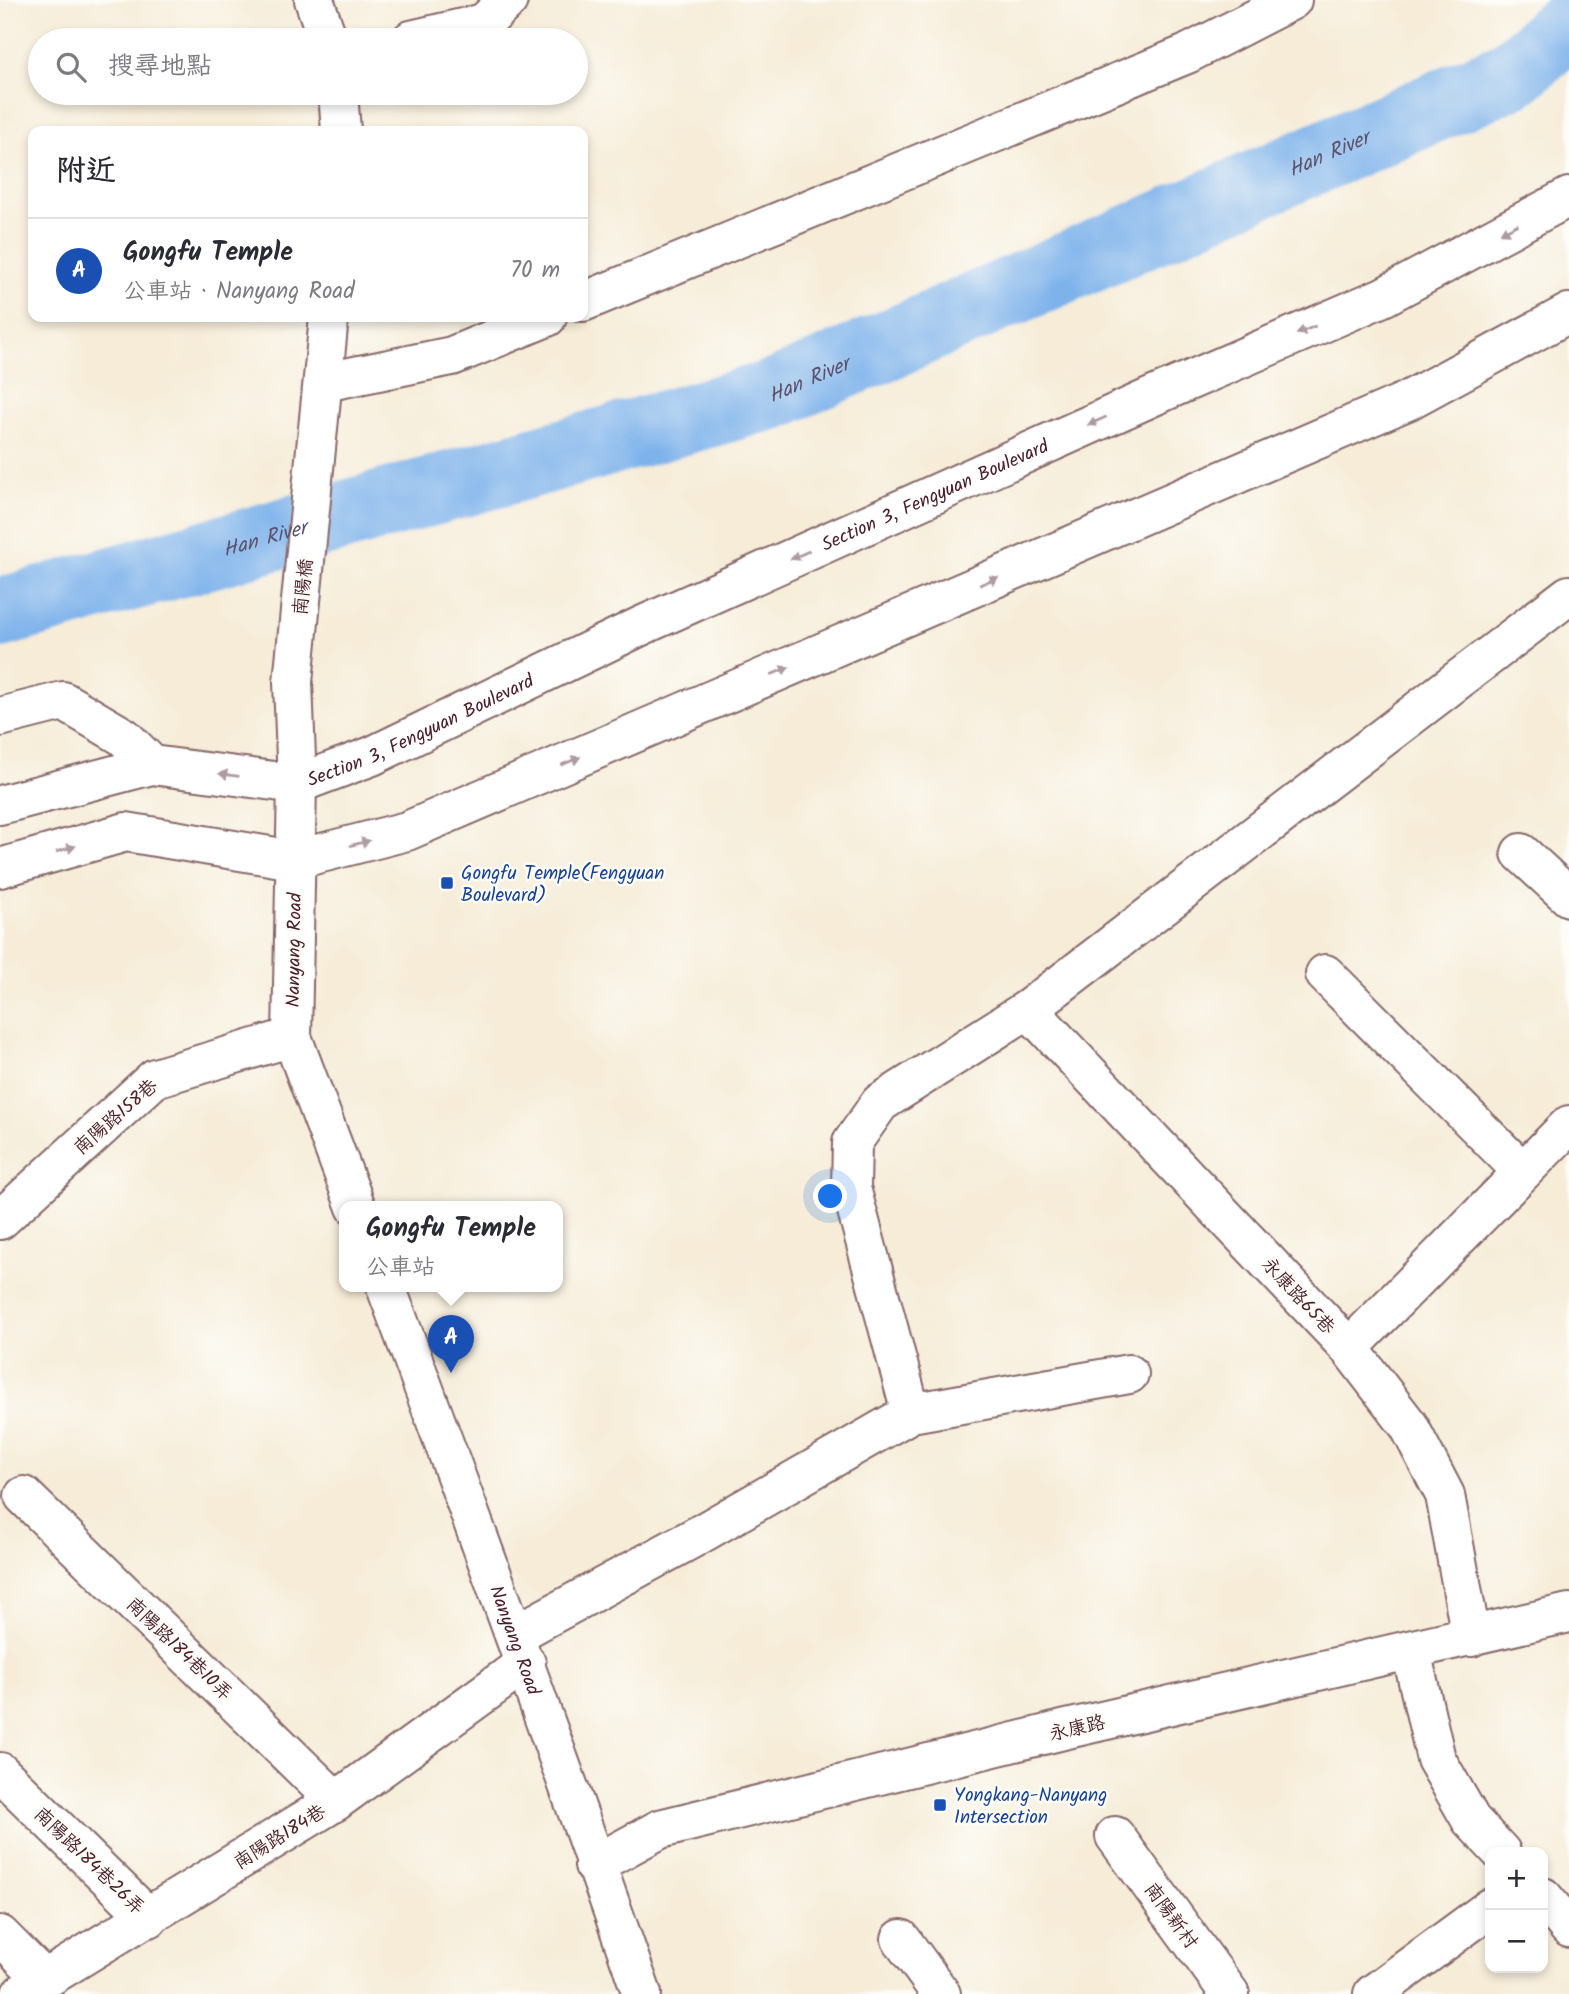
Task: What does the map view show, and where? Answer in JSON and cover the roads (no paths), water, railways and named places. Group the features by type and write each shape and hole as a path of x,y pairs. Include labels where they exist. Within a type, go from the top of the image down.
{"street":[{"path":"314,0 324,28"},
{"path":"463,28 484,23 508,0"},
{"path":"588,300 1187,54 1292,0"},
{"path":"339,105 341,126"},
{"name":"Section 3, Fengyuan Boulevard","path":"297,784 372,756 641,626 1156,395 1383,297 1569,197"},
{"path":"0,868 126,832 294,860 407,831 1407,401 1569,313"},
{"path":"329,322 323,395 452,356 535,322"},
{"name":"南陽橋","path":"293,682 323,395"},
{"path":"911,1413 851,1188 852,1143 880,1103 1028,1009 1569,595"},
{"name":"Nanyang Road","path":"293,682 297,784 292,1037 354,1201"},
{"path":"0,718 64,701 124,737 152,765"},
{"path":"0,805 152,765 297,784"},
{"path":"1521,853 1569,897"},
{"path":"1325,974 1522,1171"},
{"name":"永康路65巷","path":"1028,1009 1349,1348 1409,1426 1445,1494 1471,1637"},
{"name":"南陽路158巷","path":"0,1220 155,1078 292,1037"},
{"path":"1349,1348 1569,1125"},
{"name":"Nanyang Road","path":"388,1292 521,1648 594,1865 642,1994"},
{"name":"南陽路184巷","path":"33,1987 336,1801 521,1648 697,1536 911,1413 1129,1374"},
{"name":"南陽路184巷10弄","path":"24,1496 336,1801"},
{"name":"永康路","path":"594,1865 660,1829 1063,1730 1569,1613"},
{"path":"1411,1651 1436,1759 1471,1820 1497,1847"},
{"name":"南陽路184巷26弄","path":"0,1772 149,1918"},
{"name":"南陽新村","path":"1115,1836 1230,1994"},
{"path":"1548,1903 1569,1928"},
{"path":"1373,1994 1487,1910"},
{"path":"0,1935 33,1987"},
{"path":"901,1938 941,1994"}],"waterway":[{"name":"Han River","path":"0,613 775,394 1511,74 1569,24"}],"place":[{"name":"Gongfu Temple(Fengyuan Boulevard)","path":"447,883"},
{"name":"Gongfu Temple","path":"451,1373"},
{"name":"Yongkang-Nanyang Intersection","path":"940,1805"}]}
